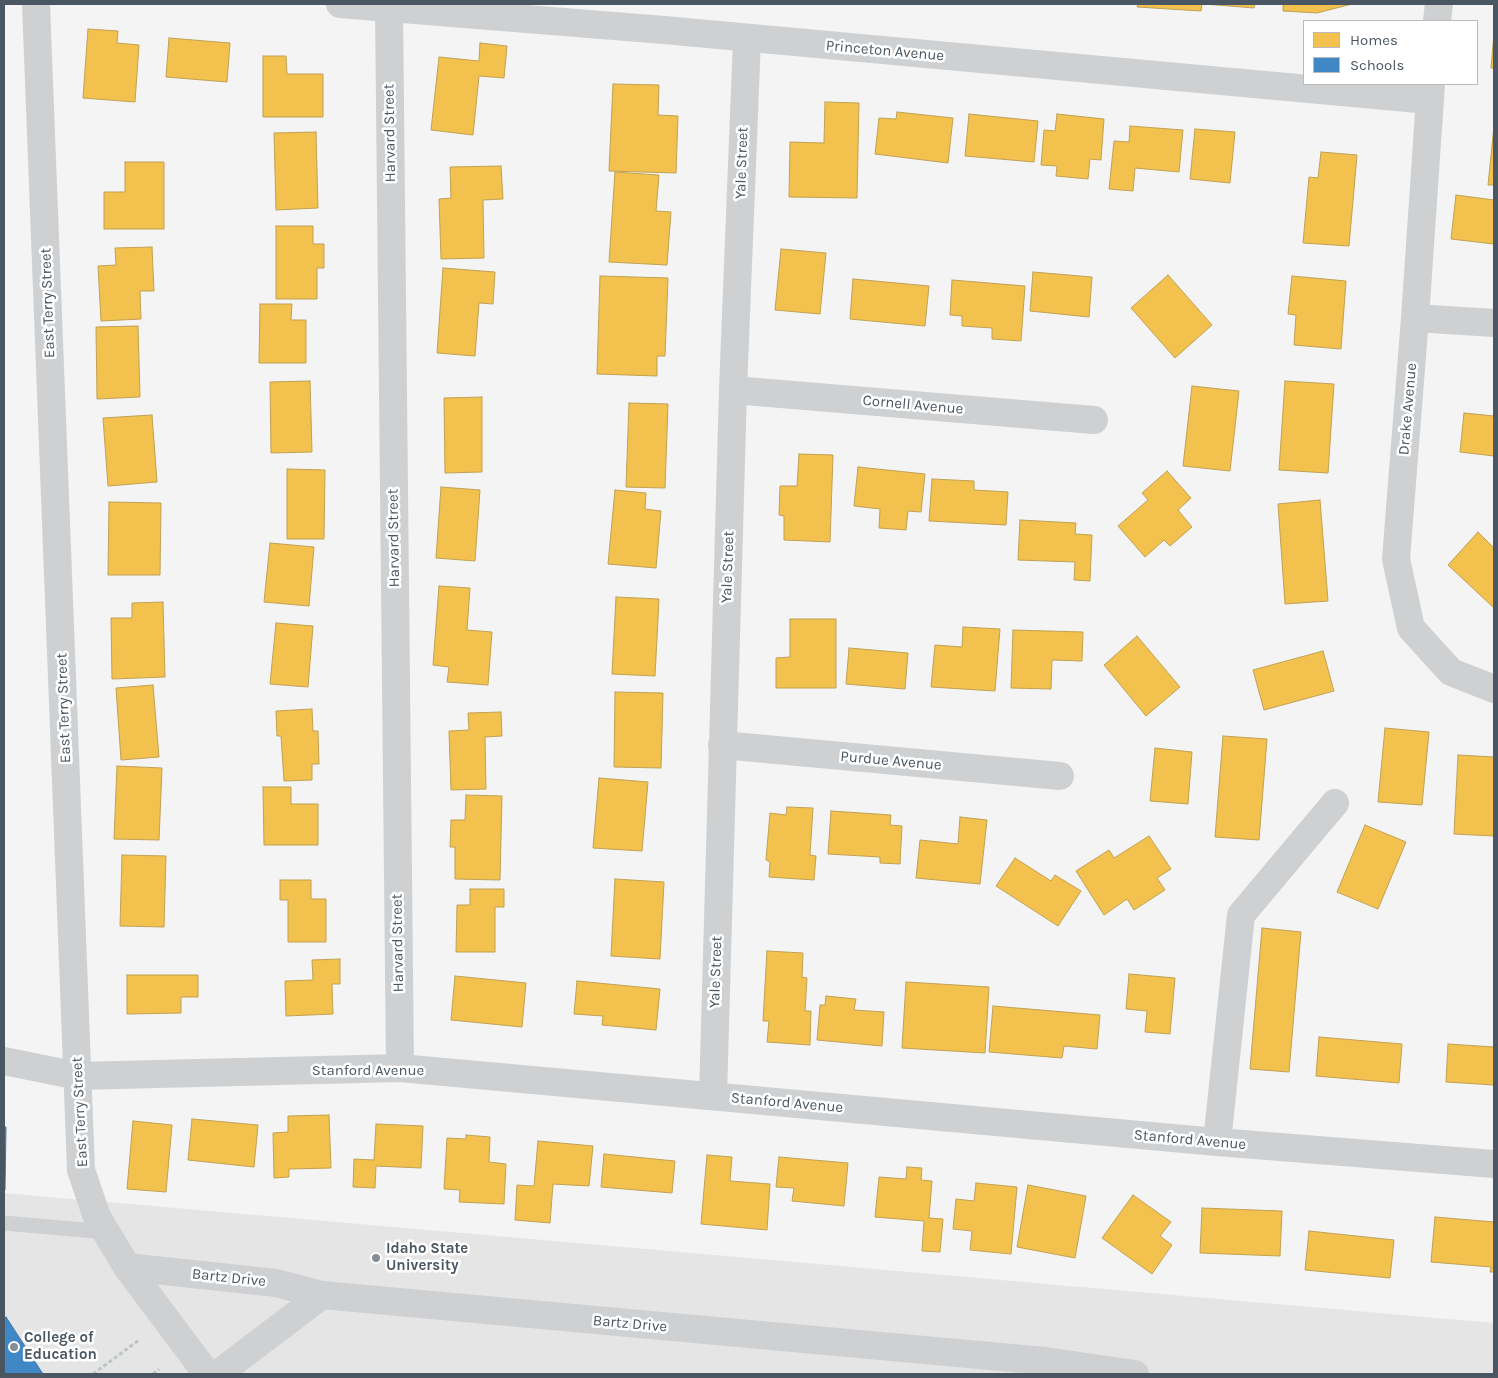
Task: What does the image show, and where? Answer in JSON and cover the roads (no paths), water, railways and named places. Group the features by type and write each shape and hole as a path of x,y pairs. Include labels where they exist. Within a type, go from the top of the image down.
{"street":[{"name":"East Terry Street","path":"36,4 81,1170 97,1217 127,1267 207,1374"},
{"name":"Princeton Avenue","path":"340,4 747,39 1303,82"},
{"path":"1437,20 1439,4"},
{"name":"Harvard Street","path":"389,8 400,1068"},
{"name":"Yale Street","path":"713,1096 733,390 747,39"},
{"name":"Princeton Avenue","path":"1340,85 1430,92"},
{"name":"Drake Avenue","path":"1430,92 1396,559 1411,628 1451,672 1494,689"},
{"path":"1415,318 1494,323"},
{"name":"Cornell Avenue","path":"733,390 1094,420"},
{"name":"Purdue Avenue","path":"722,745 1060,776"},
{"path":"1217,1142 1241,915 1335,803"},
{"name":"Stanford Avenue","path":"4,1061 78,1076 400,1068 1217,1142 1494,1164"},
{"name":"Bartz Drive","path":"127,1267 276,1284 322,1295 1050,1368 1135,1374"},
{"path":"218,1374 322,1295"}],"lane":[{"path":"4,1223 106,1232"}],"place":[{"name":"Idaho State University","path":"376,1258"},
{"name":"College of Education","path":"14,1347"}]}
